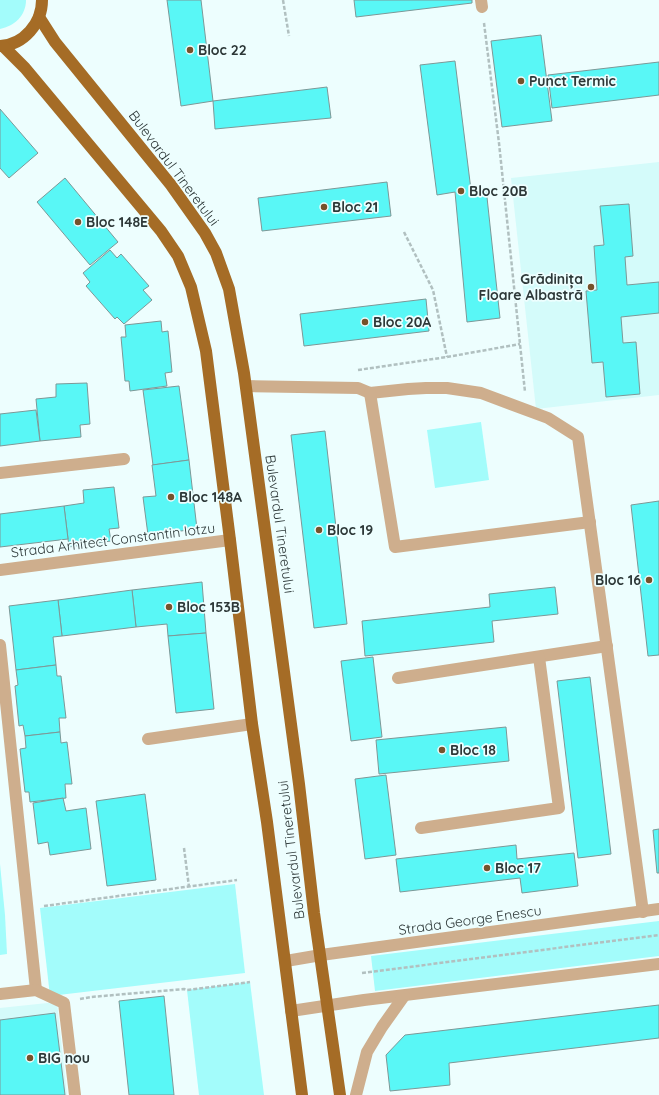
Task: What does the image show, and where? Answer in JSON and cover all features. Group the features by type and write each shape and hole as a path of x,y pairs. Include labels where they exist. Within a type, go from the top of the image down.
{"main road":[{"path":"2,46 15,43 34,28 39,17 42,0"},
{"name":"Bulevardul Tineretului","path":"39,17 55,42 172,185 205,233 216,253 229,289 246,386 299,784 314,913 340,1095"},
{"name":"Bulevardul Tineretului","path":"2,46 25,68 161,231 178,256 191,287 206,351 252,724 286,961 302,1095"}],"street":[{"path":"246,386 358,388 370,393 408,389 447,388 481,393 548,418 578,438 643,912"},
{"path":"370,393 395,547 590,522"},
{"path":"0,473 124,459"},
{"name":"Strada Arhitect Constantin Iotzu","path":"0,570 230,540"},
{"path":"0,645 36,990"},
{"path":"398,678 607,646"},
{"path":"421,828 559,808 539,656"},
{"path":"148,739 252,724"},
{"name":"Strada George Enescu","path":"286,961 659,909"},
{"path":"291,1010 659,964"},
{"path":"0,994 36,990 64,1003 75,1095"},
{"path":"356,1095 367,1052 382,1027 404,996"}],"path":[{"path":"283,0 289,36"},
{"path":"481,3 499,143 526,410"},
{"path":"404,232 433,290 447,357"},
{"path":"354,370 447,357 520,344"},
{"path":"184,848 189,887"},
{"path":"27,908 237,880"},
{"path":"362,973 659,935"},
{"path":"64,1003 91,997 184,988 187,990 250,982"}],"shaded area":[{"path":"0,0 26,0 24,11 18,19 5,28 0,29"},
{"name":"Grădinița Floare Albastră","path":"659,162 659,395 536,409 511,178"},
{"path":"481,422 489,480 435,488 427,430"},
{"path":"0,864 7,954 0,955"},
{"path":"235,884 245,973 50,996 40,908"},
{"path":"659,921 659,956 375,991 371,956"},
{"path":"250,982 264,1095 199,1095 187,990"},
{"name":"BIG nou","path":"57,1002 67,1095 0,1095 0,1008"}],"building":[{"name":"Bloc 22","path":"167,0 201,0 213,101 181,106"},
{"path":"354,0 472,0 472,3 356,17"},
{"name":"Punct Termic","path":"541,35 552,121 502,127 491,41"},
{"name":"Bloc 20B","path":"455,61 471,190 486,188 500,318 467,322 455,192 437,195 420,65"},
{"path":"659,62 659,95 552,108 548,75"},
{"name":"Bloc 22","path":"327,87 331,118 215,129 213,101"},
{"path":"0,109 38,153 9,178 0,168"},
{"name":"Bloc 148E","path":"65,178 118,242 90,265 37,202"},
{"name":"Bloc 21","path":"387,182 391,216 262,231 258,198"},
{"path":"629,204 633,256 625,257 627,285 659,282 659,313 621,317 623,343 636,342 640,394 606,397 603,362 592,363 586,291 597,290 594,246 604,245 600,206"},
{"path":"110,250 117,258 121,254 149,286 143,290 152,300 124,324 117,317 115,319 86,286 90,282 83,273"},
{"name":"Bloc 20A","path":"426,299 429,331 304,346 300,314"},
{"path":"161,321 162,332 168,331 172,372 165,373 167,386 130,391 129,381 125,381 121,337 126,337 125,325"},
{"path":"87,383 90,424 80,425 81,437 40,441 36,399 56,397 56,384"},
{"path":"179,386 189,460 153,465 143,390"},
{"path":"36,410 40,441 0,446 0,414"},
{"name":"Bloc 19","path":"325,431 347,624 314,628 291,435"},
{"name":"Bloc 148A","path":"189,460 197,529 148,535 143,497 156,496 152,465"},
{"path":"114,487 119,528 109,529 111,541 69,547 64,506 84,503 83,490"},
{"name":"Bloc 16","path":"659,501 659,655 648,656 631,505"},
{"path":"64,506 68,539 0,547 0,514"},
{"name":"Bloc 153B","path":"202,582 206,633 168,636 167,624 136,627 132,590"},
{"path":"555,587 558,614 492,621 494,642 365,656 362,621 490,607 489,594"},
{"path":"132,590 136,627 62,636 58,600"},
{"path":"58,600 62,636 53,637 56,665 16,670 9,606"},
{"path":"206,633 214,709 176,713 168,636"},
{"path":"373,657 382,737 351,741 341,661"},
{"path":"56,665 57,676 61,676 66,718 59,718 60,732 25,736 23,725 19,726 15,686 18,685 16,670"},
{"name":"Bloc 17","path":"590,677 611,854 578,858 557,681"},
{"name":"Bloc 18","path":"506,727 509,761 379,774 376,740"},
{"path":"60,732 61,743 67,742 72,784 65,784 66,798 30,802 29,792 25,792 20,749 26,748 25,736"},
{"path":"386,775 396,855 365,859 355,779"},
{"path":"145,794 156,880 107,886 96,801"},
{"path":"63,798 66,811 86,808 91,849 50,855 48,842 38,844 33,803"},
{"path":"659,829 659,873 657,873 653,830"},
{"name":"Bloc 17","path":"516,845 517,859 574,853 578,886 522,893 520,878 400,892 396,859"},
{"path":"164,996 174,1095 129,1095 119,1001"},
{"path":"659,1005 659,1038 449,1063 450,1085 390,1091 386,1055 405,1035"},
{"name":"BIG nou","path":"55,1013 65,1095 0,1095 0,1020"}],"place":[{"name":"Bloc 22","path":"190,50"},
{"name":"Punct Termic","path":"521,81"},
{"name":"Bloc 20B","path":"461,191"},
{"name":"Bloc 21","path":"324,207"},
{"name":"Bloc 148E","path":"78,222"},
{"name":"Grădinița Floare Albastră","path":"591,287"},
{"name":"Bloc 20A","path":"365,322"},
{"name":"Bloc 148A","path":"171,497"},
{"name":"Bloc 19","path":"319,530"},
{"name":"Bloc 16","path":"649,580"},
{"name":"Bloc 153B","path":"169,607"},
{"name":"Bloc 18","path":"442,750"},
{"name":"Bloc 17","path":"487,868"},
{"name":"BIG nou","path":"30,1058"}]}
